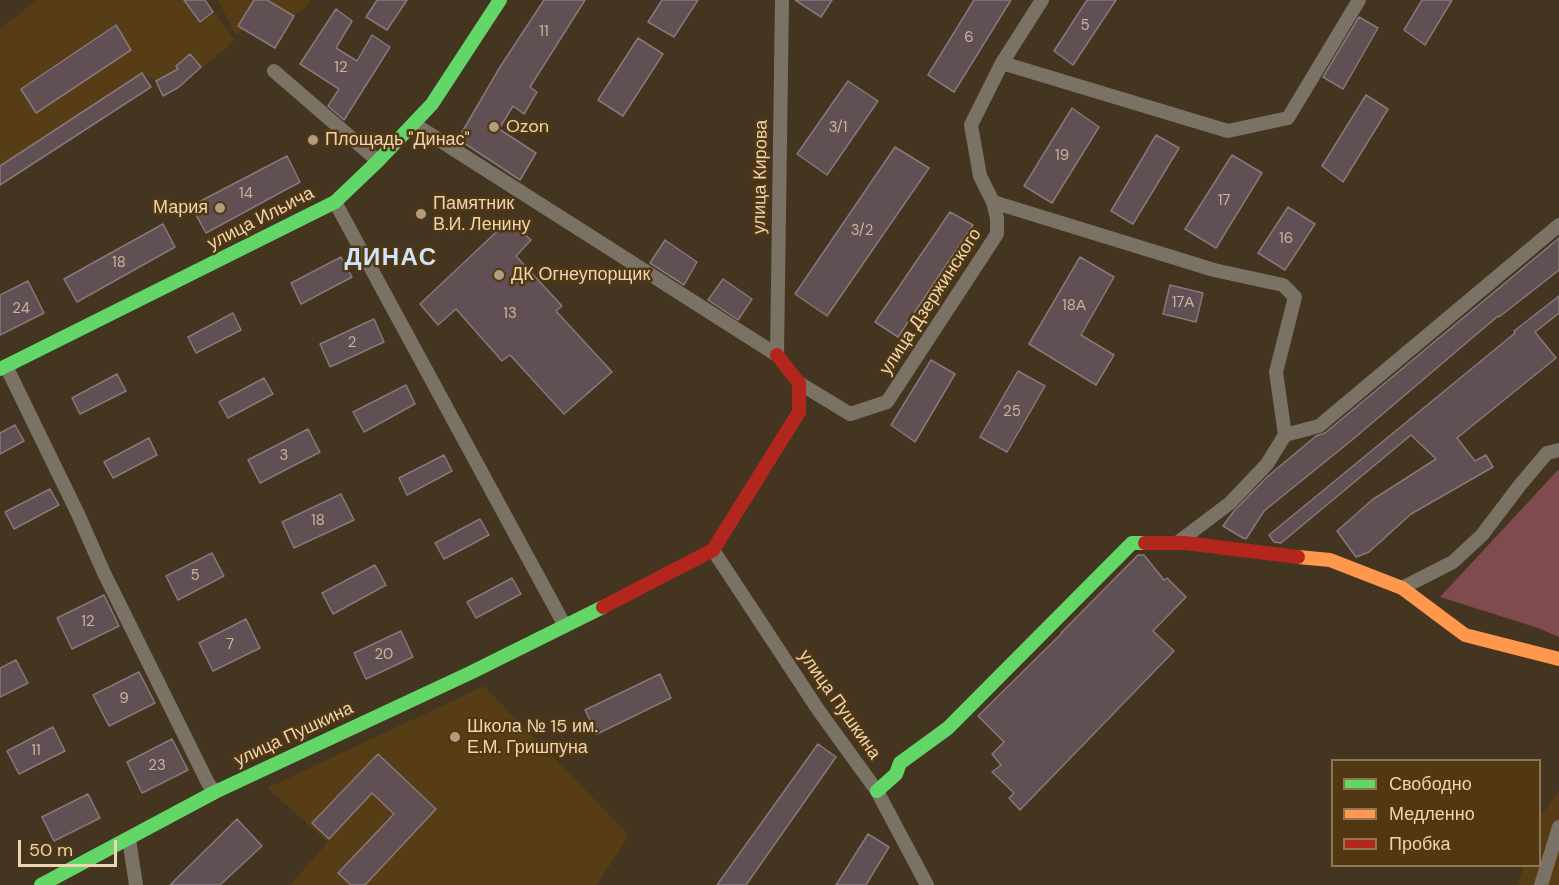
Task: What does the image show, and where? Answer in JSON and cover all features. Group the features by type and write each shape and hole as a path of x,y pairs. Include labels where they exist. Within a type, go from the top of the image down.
{"street":[{"name":"улица Ильича","path":"3,367 310,216 334,202 378,161 436,99 500,0"},
{"name":"улица Кирова","path":"777,355 782,0"},
{"name":"улица Дзержинского","path":"799,383 850,414 887,402 997,234 997,218 993,202 980,176 971,124 1002,63 1042,0"},
{"path":"1002,63 1228,131 1288,118 1359,0"},
{"path":"274,71 378,161"},
{"path":"414,124 777,355 799,383 799,411 713,550"},
{"path":"334,202 565,626"},
{"path":"993,202 1214,270 1283,285 1295,297 1276,372 1285,435 1267,464 1230,503 1177,543"},
{"path":"1285,435 1319,426 1559,225"},
{"path":"3,367 78,514 104,573 208,783 215,792"},
{"path":"1402,588 1453,562 1482,535 1547,453 1559,450"},
{"path":"877,791 896,774 900,763 948,728 1132,543 1177,543 1330,560 1402,588 1465,635 1559,658"},
{"name":"улица Пушкина","path":"41,885 215,792 470,673 713,550 819,711 877,791 927,885"},
{"path":"1541,885 1559,827"},
{"path":"129,840 136,885"}],"shaded area":[{"path":"37,0 205,0 234,39 178,88 170,73 156,81 142,73 0,166 0,29"},
{"path":"218,0 254,0 238,26 245,30 235,34"},
{"path":"267,0 309,0 309,4 294,16"},
{"path":"1558,470 1559,637 1538,628 1440,597"},
{"name":"Школа № 15 им. Е.М. Гришпуна","path":"484,686 629,835 597,885 290,885 328,842 267,788"},
{"path":"1559,791 1559,885 1518,885 1524,867 1541,867 1541,816"}],"building":[{"path":"184,0 205,0 213,12 200,22"},
{"path":"254,0 267,0 294,16 275,48 238,26"},
{"path":"377,0 407,0 387,30 366,17"},
{"path":"544,0 585,0 530,87 537,92 524,114 513,106 499,129 536,153 520,180 458,139 500,67"},
{"path":"662,0 698,0 674,37 648,22"},
{"path":"795,0 832,0 821,17"},
{"path":"974,0 1011,0 954,92 928,75"},
{"path":"1087,0 1116,0 1073,65 1054,51"},
{"path":"1422,0 1452,0 1425,45 1404,30"},
{"path":"336,9 352,21 336,48 357,61 372,35 390,47 344,120 328,106 339,89 300,64"},
{"path":"1359,17 1378,28 1343,89 1323,77"},
{"path":"116,25 131,50 36,113 21,89"},
{"path":"638,38 663,54 623,116 598,100"},
{"path":"190,54 201,67 179,87 163,96 156,81 178,69 176,66"},
{"path":"142,73 151,87 0,185 0,166"},
{"path":"848,81 878,101 827,175 797,154"},
{"path":"1366,95 1388,109 1343,182 1322,166"},
{"path":"1072,108 1099,127 1052,203 1024,186"},
{"path":"1156,135 1179,148 1133,224 1111,211"},
{"path":"895,147 929,168 827,316 795,294"},
{"path":"1232,155 1262,173 1216,248 1185,229"},
{"path":"287,156 300,182 206,233 191,206"},
{"path":"1288,207 1315,224 1285,270 1258,253"},
{"path":"950,212 973,225 898,337 875,322"},
{"path":"509,220 531,240 516,256 562,306 556,311 612,372 564,414 510,355 502,361 456,309 438,325 420,304"},
{"path":"163,224 175,247 77,302 64,279"},
{"path":"1559,238 1559,270 1498,316 1264,511 1246,539 1223,526 1234,511 1267,477 1316,436 1325,433"},
{"path":"665,240 697,262 684,285 650,263"},
{"path":"341,257 352,277 301,304 291,283"},
{"path":"1080,257 1114,277 1081,335 1114,355 1096,385 1029,344"},
{"path":"723,279 752,299 738,320 708,300"},
{"path":"28,281 44,313 0,335 0,295"},
{"path":"1170,285 1203,293 1196,322 1163,314"},
{"path":"1559,296 1559,313 1535,332 1556,358 1457,438 1475,461 1486,455 1493,467 1411,514 1369,552 1356,557 1337,531 1372,500 1436,459 1411,435 1281,543 1274,542 1269,535"},
{"path":"233,313 241,330 196,353 188,337"},
{"path":"374,319 384,342 330,367 320,344"},
{"path":"931,360 955,374 915,442 891,425"},
{"path":"1018,371 1045,386 1007,452 980,437"},
{"path":"117,374 126,391 80,414 72,398"},
{"path":"264,378 273,394 228,418 219,402"},
{"path":"406,385 415,404 364,432 353,412"},
{"path":"15,425 24,441 0,454 0,433"},
{"path":"308,429 320,452 260,483 248,460"},
{"path":"149,438 157,455 113,478 104,462"},
{"path":"444,455 452,471 407,495 399,478"},
{"path":"50,489 59,505 14,529 5,512"},
{"path":"341,494 354,520 294,548 282,522"},
{"path":"480,519 489,535 444,559 435,543"},
{"path":"212,553 224,576 178,600 166,576"},
{"path":"1138,555 1144,555 1164,580 1167,578 1186,597 1153,631 1174,651 1020,810 1009,798 1014,793 992,772 1001,765 992,754 1004,742 978,716"},
{"path":"375,565 386,585 333,614 322,593"},
{"path":"512,578 521,594 476,618 467,602"},
{"path":"104,595 119,626 72,649 57,618"},
{"path":"246,619 260,648 213,671 199,643"},
{"path":"401,631 413,657 366,679 354,653"},
{"path":"16,660 28,683 0,697 0,668"},
{"path":"139,672 155,703 109,726 93,695"},
{"path":"660,674 671,698 597,734 585,710"},
{"path":"53,727 65,751 19,774 7,751"},
{"path":"172,739 188,770 142,793 127,762"},
{"path":"818,744 836,757 746,885 717,885"},
{"path":"378,754 436,809 365,885 351,885 338,873 394,814 372,793 329,839 312,823"},
{"path":"88,794 100,818 54,841 42,817"},
{"path":"237,819 262,846 220,885 170,885"},
{"path":"868,834 889,847 866,885 836,885"}],"traffic: fast":[{"path":"0,369 335,202 432,104 500,0"},
{"path":"877,791 896,774 900,763 948,728 1132,543 1145,543"},
{"path":"41,885 215,792 470,673 603,607"}],"traffic: slow":[{"path":"1298,557 1330,560 1402,588 1465,635 1559,659"}],"traffic: jam":[{"path":"603,607 713,550 799,412 799,383 777,355"},
{"path":"1145,543 1185,543 1298,557"}],"place":[{"name":"Ozon","path":"494,127"},
{"name":"Площадь \"Динас\"","path":"313,140"},
{"name":"Мария","path":"220,208"},
{"name":"Памятник В.И. Ленину","path":"421,214"},
{"name":"ДК Огнеупорщик","path":"499,275"},
{"name":"Школа № 15 им. Е.М. Гришпуна","path":"455,737"}],"district":[{"name":"ДИНАС","path":"391,259"}]}
